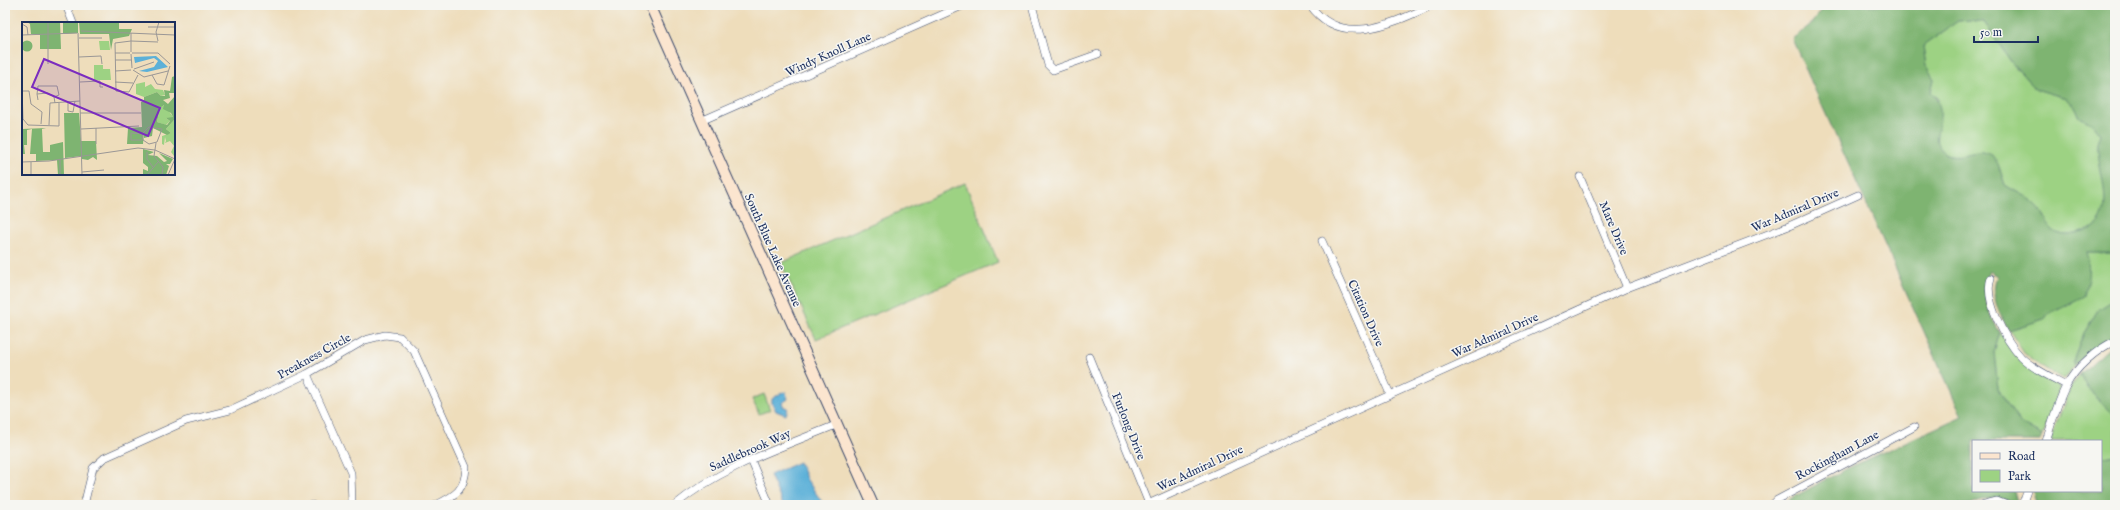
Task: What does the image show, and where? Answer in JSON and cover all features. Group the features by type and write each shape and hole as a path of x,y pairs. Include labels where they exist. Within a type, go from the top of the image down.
{"main road":[{"name":"South Blue Lake Avenue","path":"650,5 873,505"}],"street":[{"path":"66,5 73,22"},
{"name":"Windy Knoll Lane","path":"701,121 964,5"},
{"path":"1032,5 1048,65 1053,70 1098,54"},
{"path":"1310,5 1329,22 1341,27 1363,30 1386,25 1433,5"},
{"name":"Mare Drive","path":"1580,177 1627,288"},
{"name":"War Admiral Drive","path":"1148,504 1627,288 1789,226 1858,196"},
{"name":"Citation Drive","path":"1322,241 1390,394"},
{"path":"1991,278 1989,289 1990,300 2001,327 2021,357 2044,374 2066,386"},
{"name":"Preakness Circle","path":"84,505 93,468 104,458 186,421 230,410 307,374 365,340 385,335 400,337 414,351 466,467 465,481 457,493 436,505"},
{"path":"2046,440 2066,386 2077,370 2106,345 2115,341"},
{"name":"Furlong Drive","path":"1089,357 1148,504"},
{"path":"307,374 351,473 352,505"},
{"name":"Saddlebrook Way","path":"675,505 688,494 723,472 838,424"},
{"name":"Rockingham Lane","path":"1772,505 1777,500 1914,427"},
{"path":"751,460 770,505"},
{"path":"2022,505 2027,492"},
{"path":"1981,505 1997,501 2007,505"},
{"path":"294,505 312,505"}],"green space":[{"path":"1826,5 2115,5 2115,253 2086,253 2089,269 2084,296 2052,312 2044,319 2009,330 1996,304 1994,290 1997,276 1989,271 1986,279 1985,295 1987,303 1992,318 2000,332 1994,352 1998,389 2021,424 2042,436 2040,440 1972,440 1972,492 2014,492 2018,504 2004,499 1988,498 1969,505 1779,505 1842,471 1962,416 1792,39 1810,25","holes":["1970,20 1984,22 2012,63 2033,86 2039,90 2066,98 2075,106 2080,117 2094,125 2101,134 2098,147 2105,197 2104,208 2101,218 2094,226 2083,232 2064,235 2053,231 2036,205 2028,198 2005,185 1998,164 1992,155 1977,152 1954,156 1945,153 1937,145 1940,109 1937,100 1931,92 1934,79 1926,66 1923,46 1958,21"]},
{"path":"1970,20 1984,22 2012,63 2033,86 2039,90 2066,98 2075,106 2080,117 2094,125 2101,134 2098,147 2104,185 2105,208 2101,218 2094,226 2083,232 2067,235 2053,231 2036,205 2028,198 2005,185 1998,164 1976,152 1965,155 1953,155 1947,154 1938,147 1936,141 1938,99 1931,92 1934,79 1926,66 1923,46 1958,21"},
{"path":"965,183 998,262 816,339 781,263"},
{"path":"2085,253 2115,253 2115,299 2098,310 2084,333 2073,361 2075,365 2064,379 2046,370 2024,353 2009,330 2044,319 2052,312 2072,303"},
{"path":"2115,299 2115,336 2103,341 2075,365 2073,361 2084,333 2098,310"},
{"path":"2000,332 2018,359 2042,378 2060,388 2042,436 2021,424 1998,389 1994,352"},
{"path":"2115,347 2115,417 2087,388 2080,374 2108,349"},
{"path":"2080,374 2087,388 2115,417 2115,455 2102,458 2102,440 2050,440 2070,388"},
{"path":"764,394 770,410 759,414 752,399"},
{"path":"2115,455 2115,505 2037,505 2032,492 2102,492 2102,458"}],"water":[{"path":"783,392 786,393 788,399 782,403 784,407 788,408 786,415 776,411 772,403 772,399"},
{"path":"799,462 807,480 824,505 783,505 770,475"}]}
